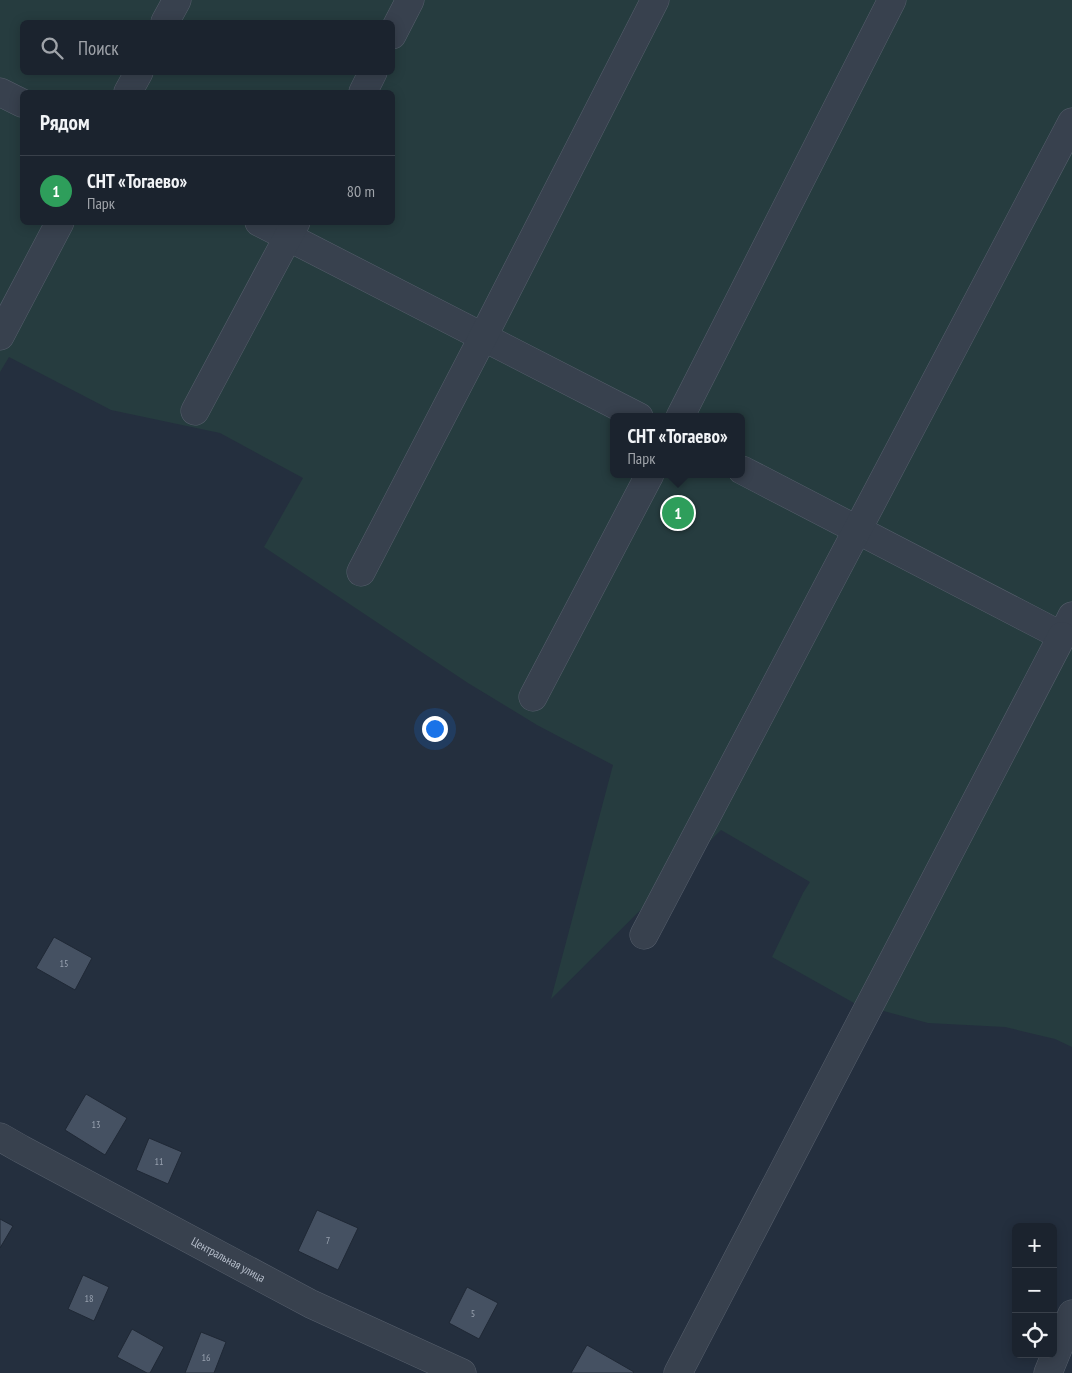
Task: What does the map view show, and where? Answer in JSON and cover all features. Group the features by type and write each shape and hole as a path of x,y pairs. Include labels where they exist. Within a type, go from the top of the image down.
{"street":[{"path":"166,20 177,0"},
{"path":"395,29 410,0"},
{"path":"361,572 655,0"},
{"path":"682,413 892,0"},
{"path":"129,90 137,75"},
{"path":"364,90 372,75"},
{"path":"0,92 20,102"},
{"path":"644,935 1072,122"},
{"path":"0,336 58,225"},
{"path":"271,225 292,230 483,337 631,413"},
{"path":"195,411 292,230"},
{"path":"678,1373 1067,626 857,530 745,472"},
{"path":"533,696 648,478"},
{"name":"Центральная улица","path":"0,1137 21,1150 311,1304 462,1373"},
{"path":"1048,1373 1072,1314"}],"green space":[{"path":"0,0 1072,0 1072,1047 1055,1039 1005,1027 928,1023 854,1003 772,957 810,882 721,830 551,999 613,765 537,725 468,683 264,547 303,478 220,433 111,410 9,357 0,372"}],"building":[{"path":"54,937 92,958 75,990 36,968"},
{"path":"86,1094 127,1118 105,1155 65,1130"},
{"path":"149,1138 182,1152 168,1184 136,1170"},
{"path":"317,1210 358,1228 338,1270 298,1251"},
{"path":"0,1219 13,1226 0,1248"},
{"path":"83,1275 109,1287 94,1321 68,1309"},
{"path":"467,1287 498,1303 479,1339 449,1323"},
{"path":"132,1329 164,1347 150,1373 117,1357"},
{"path":"201,1332 226,1342 214,1373 185,1373"},
{"path":"587,1345 634,1372 571,1373"}],"place":[{"name":"СНТ «Тогаево»","path":"678,513"}]}
